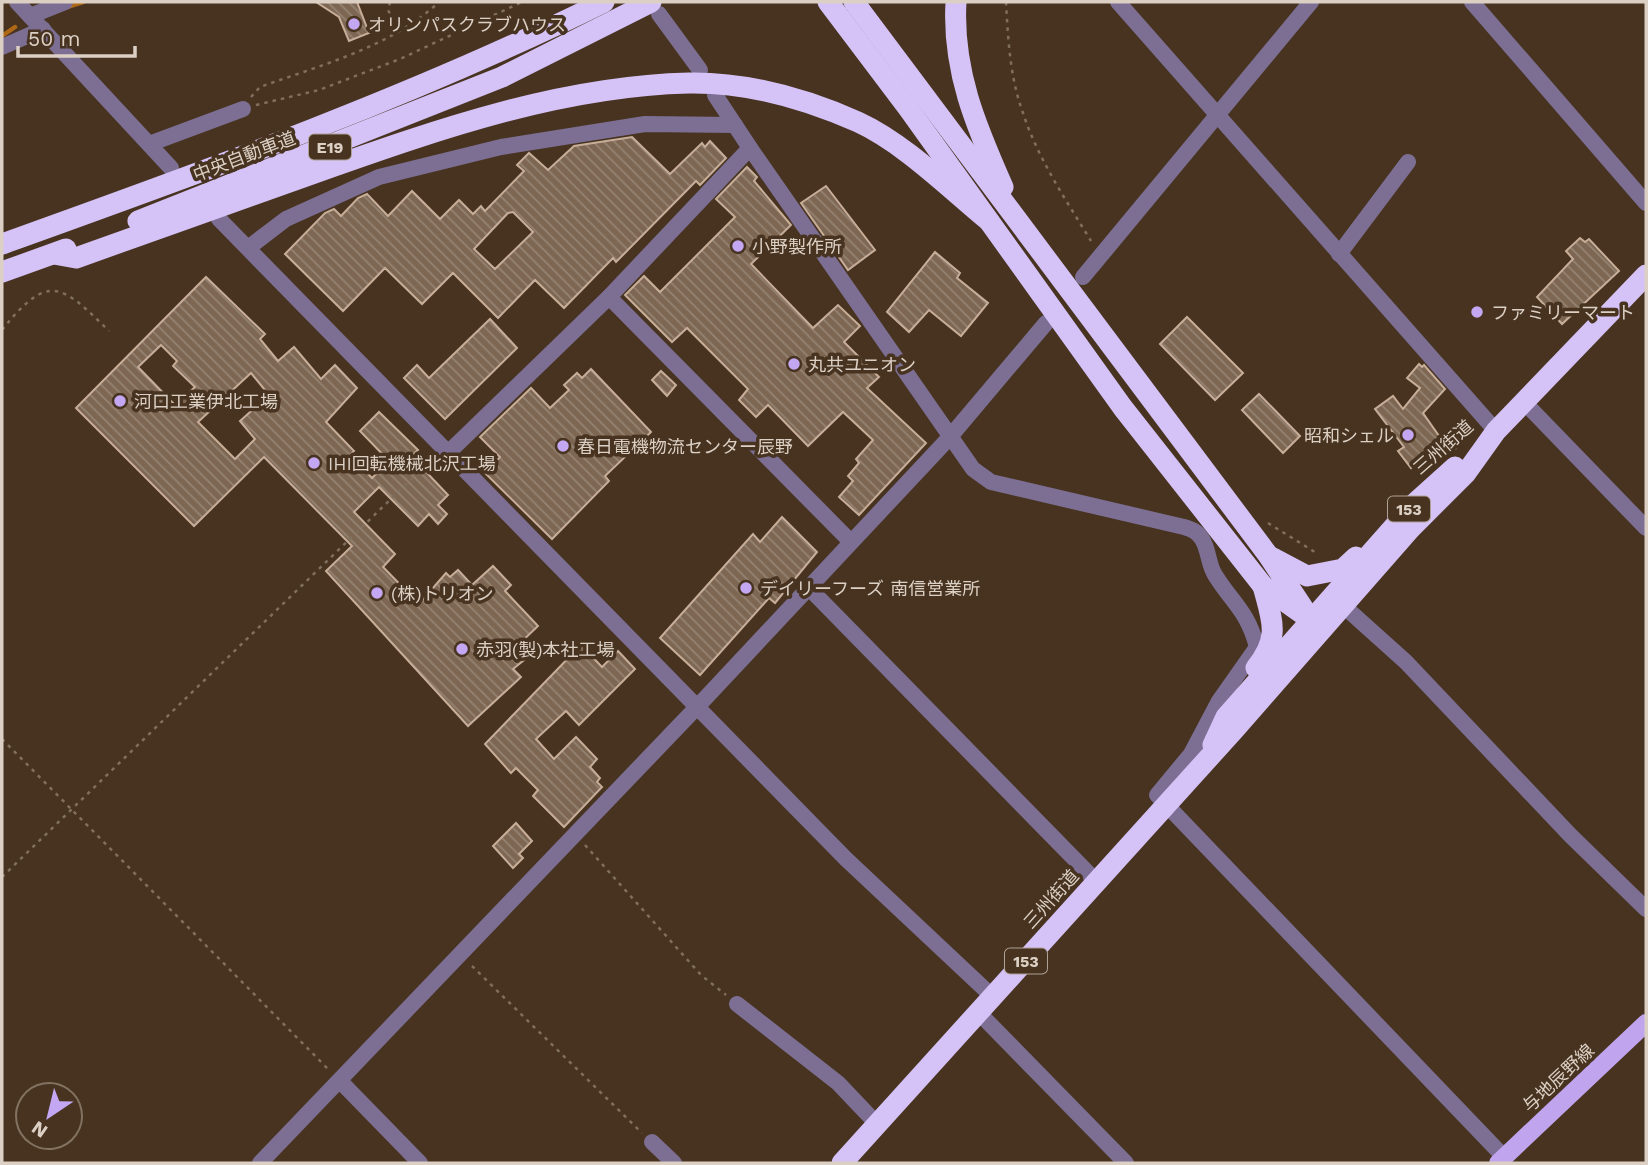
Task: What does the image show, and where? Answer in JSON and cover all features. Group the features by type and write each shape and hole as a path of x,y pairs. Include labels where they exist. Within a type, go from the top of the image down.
{"highway":[{"name":"中央自動車道","path":"2,244 331,122 446,75 604,2"},
{"path":"828,2 1123,408 1263,586 1311,620"},
{"path":"854,2 1017,216 1268,555 1311,620"},
{"path":"956,2 955,30 962,83 971,114 1017,216"},
{"name":"中央自動車道","path":"2,272 54,254 502,77 655,8"},
{"path":"54,254 76,258 416,137 534,104 644,86 691,83 737,86 778,94 807,102 861,124 887,138 989,221"},
{"name":"三州街道","path":"842,1163 1287,671 1415,502 1496,431 1646,275"},
{"name":"三州街道","path":"1338,601 1466,473 1496,431"},
{"path":"1268,555 1307,576 1343,569 1404,508 1415,502"},
{"path":"1226,717 1242,685 1268,653 1273,638 1273,618 1263,586"},
{"path":"1287,671 1307,639 1311,620 1338,601"},
{"name":"三州街道","path":"1208,757 1226,717 1311,620"}],"main road":[{"name":"与地辰野線","path":"1501,1160 1646,1023"}],"street":[{"path":"17,2 172,168"},
{"path":"30,16 65,2"},
{"path":"1118,2 1496,431"},
{"path":"1083,277 1311,2"},
{"path":"1472,2 1646,203"},
{"path":"655,8 700,71"},
{"path":"2,47 43,29"},
{"path":"715,95 948,438 973,469 991,482 1184,527 1194,530 1202,539 1215,576 1242,608 1251,624 1257,647 1219,701 1191,754 1157,795 1501,1160"},
{"path":"149,144 243,109"},
{"path":"248,248 286,219 379,177 501,147 645,124 735,125"},
{"path":"446,450 609,297 750,148"},
{"path":"1339,254 1408,162"},
{"path":"219,219 846,859 986,1005 1126,1163"},
{"path":"609,297 850,541"},
{"path":"260,1163 698,706 948,438 1046,323"},
{"path":"1524,401 1646,528"},
{"path":"808,587 975,761 1097,882"},
{"path":"1338,601 1406,662 1570,835 1646,909"},
{"path":"737,1004 838,1083 877,1124"},
{"path":"340,1081 420,1163"},
{"path":"652,1142 674,1163"}],"path":[{"path":"390,2 388,10 399,31"},
{"path":"243,109 260,87 362,49 419,21 439,2"},
{"path":"243,109 319,90 400,59 522,2"},
{"path":"1006,2 1009,47 1022,112 1055,183 1100,256"},
{"path":"2,330 19,308 37,295 57,289 72,295 109,331"},
{"path":"2,877 446,450"},
{"path":"1260,524 1275,524 1313,554 1324,555"},
{"path":"2,739 340,1081"},
{"path":"576,834 701,975 737,1004"},
{"path":"2,871 6,873"},
{"path":"460,954 652,1142"}],"building":[{"name":"オリンパスクラブハウス","path":"316,2 357,2 369,33 349,41 339,17"},
{"path":"632,137 670,174 702,143 705,147 710,141 726,158 700,185 696,181 616,262 613,258 564,308 535,280 498,318 453,273 422,304 385,268 343,311 285,254 325,213 334,209 341,216 358,198 367,194 388,216 412,191 440,219 459,200 473,214 481,206 485,211 524,171 517,165 529,153 548,170 574,146","holes":["513,212 533,232 495,269 474,249 508,213"]},
{"path":"747,167 757,177 754,181 791,225 751,264 813,328 838,305 860,326 844,342 879,377 867,388 926,443 859,515 839,497 853,481 848,476 859,463 856,459 873,440 843,412 808,446 768,405 756,417 739,400 748,389 687,328 672,342 625,295 644,276 660,292 735,217 716,199"},
{"path":"826,186 875,250 848,270 801,203"},
{"path":"1580,238 1585,242 1589,239 1619,271 1562,324 1537,297 1573,259 1566,251"},
{"path":"935,252 960,273 957,278 988,303 961,336 929,310 909,332 887,312"},
{"path":"206,277 265,334 260,339 278,361 294,347 321,379 335,365 357,388 326,422 354,451 350,455 372,478 389,461 360,431 379,412 418,450 411,456 448,495 438,505 447,514 438,524 429,514 418,526 379,487 354,512 395,554 383,567 419,604 446,573 450,577 458,570 472,585 493,566 511,585 505,591 538,626 517,646 528,657 513,669 521,677 468,726 326,571 352,546 264,457 194,526 76,408","holes":["161,345 177,361 173,366 195,387 175,405 138,367","251,373 269,395 240,421 255,439 235,459 198,422"]},
{"path":"1187,317 1243,373 1215,400 1160,344"},
{"path":"490,319 517,348 445,419 404,378 417,365 429,378"},
{"path":"1419,364 1422,367 1424,365 1445,389 1423,413 1444,443 1411,468 1398,451 1404,447 1375,409 1393,396 1403,409 1420,388 1407,378"},
{"name":"春日電機物流センター辰野","path":"591,369 651,432 605,476 609,481 552,539 485,473 500,457 480,437 531,388 550,408 569,390 564,385 577,373 582,378"},
{"path":"661,371 676,385 667,396 652,380"},
{"path":"1259,394 1300,436 1283,453 1242,410"},
{"name":"デイリーフーズ 南信営業所","path":"782,517 817,552 775,603 769,598 700,675 660,638 753,534 760,542"},
{"path":"581,645 602,667 618,651 635,669 579,725 566,711 536,739 554,759 576,737 597,759 590,767 600,778 597,782 602,787 564,827 533,796 538,790 516,768 511,773 485,744"},
{"path":"516,823 532,841 519,854 523,858 513,868 493,846"}],"waterway":[{"path":"67,7 83,2"},
{"path":"2,36 15,27"}],"place":[{"name":"オリンパスクラブハウス","path":"354,24"},
{"name":"小野製作所","path":"738,246"},
{"name":"ファミリーマート","path":"1477,312"},
{"name":"丸共ユニオン","path":"794,364"},
{"name":"河口工業伊北工場","path":"120,401"},
{"name":"昭和シェル","path":"1408,435"},
{"name":"春日電機物流センター辰野","path":"563,446"},
{"name":"IHI回転機械北沢工場","path":"314,463"},
{"name":"デイリーフーズ 南信営業所","path":"746,588"},
{"name":"(株)トリオン","path":"377,593"},
{"name":"赤羽(製)本社工場","path":"462,649"}]}
